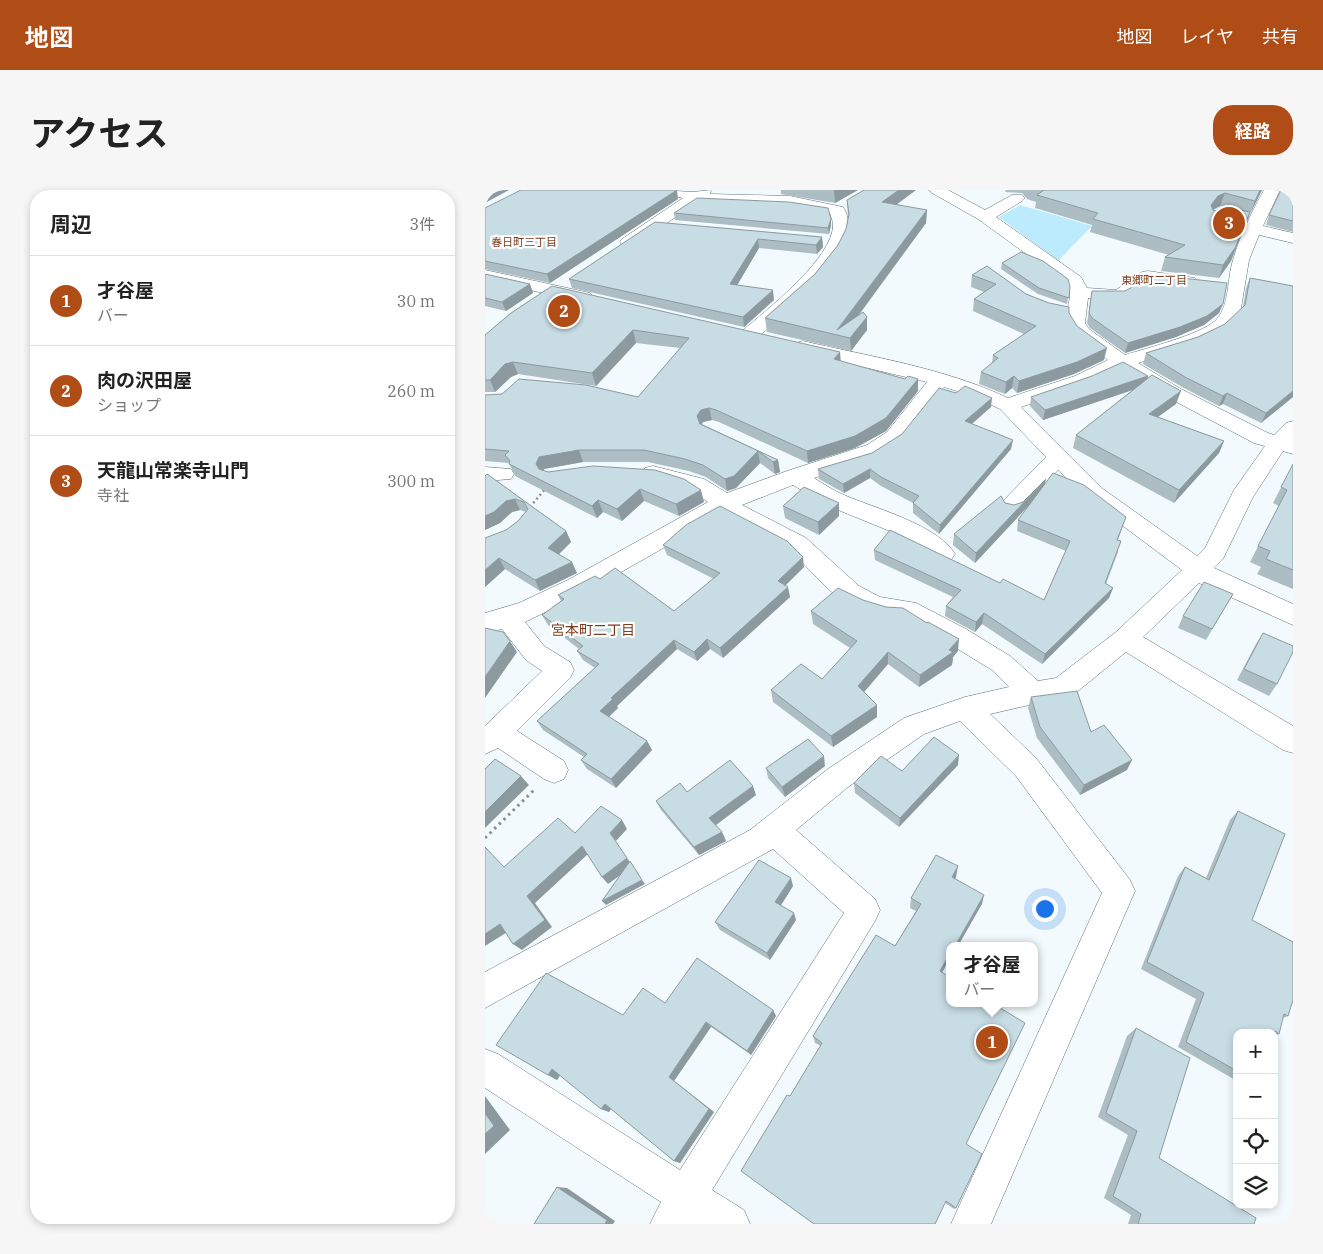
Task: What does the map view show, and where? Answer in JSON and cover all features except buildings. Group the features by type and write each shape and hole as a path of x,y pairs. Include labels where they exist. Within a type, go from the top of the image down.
{"street":[{"path":"667,190 844,206 836,241 828,259 759,337 940,379 977,391 1007,405 1095,494 1143,531 1212,579 1293,615"},
{"path":"937,190 984,216 1065,272 1075,281 1080,292"},
{"path":"1219,285 1241,260 1272,190"},
{"path":"614,251 700,193"},
{"path":"984,216 1017,198"},
{"path":"1239,217 1293,238"},
{"path":"655,224 684,226"},
{"path":"817,239 836,241"},
{"path":"485,275 564,285 604,301"},
{"path":"1080,292 1119,296 1148,276 1219,285"},
{"path":"532,305 564,285"},
{"path":"1007,405 1082,380 1123,362 1187,341 1220,326 1231,314 1219,285"},
{"path":"1080,292 1069,313 1083,333 1123,362 1173,393 1261,438 1288,439"},
{"path":"497,620 528,610 577,586 681,529 725,502 795,470 864,455 885,444 894,437 940,379"},
{"path":"485,991 761,840 839,778 914,726 965,708 1063,687 1125,639 1215,553 1242,495 1288,439"},
{"path":"1012,506 1058,457"},
{"path":"795,470 834,500 910,530 943,554"},
{"path":"633,471 660,473 696,484 725,502 737,513 798,544 834,580 851,593 873,604 887,608 907,610 957,636 1001,663 1034,694"},
{"path":"497,620 535,653 561,670 491,738 555,770"},
{"path":"1125,639 1293,741"},
{"path":"965,708 1026,767 1119,891 971,1224"},
{"path":"678,1210 864,910 775,830"},
{"path":"485,1067 678,1210 730,1224"}],"path":[{"path":"525,514 546,488"},
{"path":"485,838 555,770"}],"shaded area":[{"path":"1020,205 1092,226 1058,261 999,217"}],"place":[{"name":"天龍山常楽寺山門","path":"1229,223"},
{"name":"肉の沢田屋","path":"564,311"},
{"name":"才谷屋","path":"992,1042"}],"district":[{"name":"春日町三丁目","path":"524,242"},
{"name":"東郷町二丁目","path":"1154,280"},
{"name":"宮本町二丁目","path":"593,630"}]}
